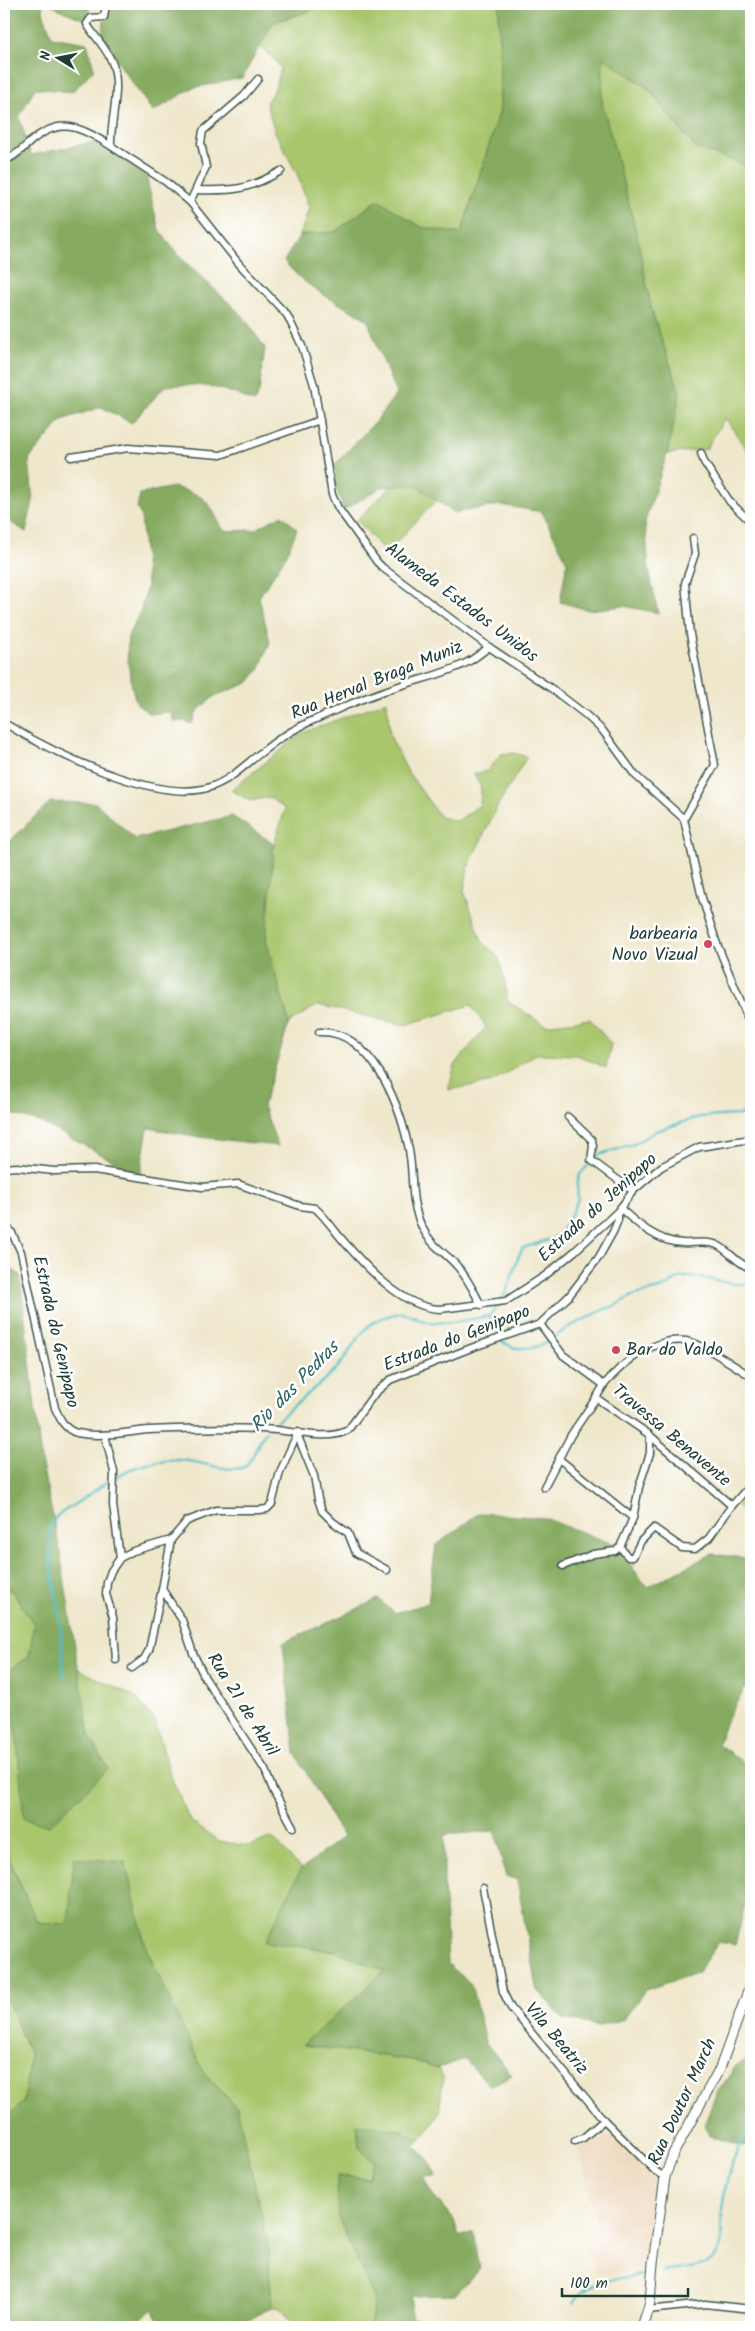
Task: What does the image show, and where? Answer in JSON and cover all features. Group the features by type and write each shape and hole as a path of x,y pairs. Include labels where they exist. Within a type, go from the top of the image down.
{"main road":[{"name":"Rua Doutor March","path":"642,2327 648,2310 665,2177 673,2154 720,2068 751,1983"}],"street":[{"path":"106,4 104,17 91,18 87,24 99,38 114,68 116,87 111,146"},
{"path":"190,202 206,167 201,146 203,131 244,96 258,79"},
{"name":"Alameda Estados Unidos","path":"4,161 19,153 48,130 64,126 82,128 166,182 190,202 240,265 287,315 302,346 308,364 334,501 374,558 383,568 590,719 602,731 635,775 684,818"},
{"path":"197,190 239,190 281,171"},
{"path":"71,457 128,448 221,455 320,420"},
{"path":"701,453 704,462 730,502 751,522"},
{"path":"693,538 695,554 685,583 690,634 716,765 684,818 702,898 717,944 751,1026"},
{"name":"Rua Herval Braga Muniz","path":"4,723 117,778 151,787 190,791 203,789 224,781 270,745 310,722 373,695 453,669 466,663 489,647"},
{"path":"319,1032 334,1032 342,1035 366,1054 380,1071 393,1099 409,1146 413,1204 422,1228 440,1252 457,1265 481,1305"},
{"path":"568,1117 592,1140 594,1146 591,1160 633,1191"},
{"name":"Estrada do Jenipapo","path":"4,1168 94,1170 180,1185 202,1187 238,1184 253,1188 300,1206 314,1208 371,1270 412,1303 430,1309 440,1309 506,1301 546,1276 619,1210 633,1191 661,1167 693,1149 751,1140"},
{"path":"619,1210 664,1240 684,1243 710,1243 725,1249 742,1264 751,1268"},
{"name":"Estrada do Genipapo","path":"4,1226 11,1231 21,1252 55,1408 67,1428 74,1432 105,1435 149,1430 202,1429 328,1435 342,1433 351,1427 382,1385 390,1380 471,1348 540,1324 569,1296 599,1257 614,1232 619,1210"},
{"name":"Travessa Benavente","path":"540,1324 563,1355 604,1385 596,1398 650,1435 732,1506"},
{"path":"604,1385 617,1369 640,1353 655,1346 676,1341 686,1341 697,1345 751,1376"},
{"path":"544,1487 571,1435 596,1398"},
{"path":"132,1668 144,1659 149,1650 171,1540 187,1521 216,1510 267,1509 272,1504 280,1472 298,1433"},
{"path":"298,1433 314,1476 322,1511 348,1533 356,1553 387,1570"},
{"path":"105,1435 115,1477 113,1505 120,1558"},
{"path":"563,1566 593,1554 615,1551 620,1548 633,1518 638,1487 650,1454 650,1435"},
{"path":"559,1459 633,1518"},
{"path":"620,1548 628,1557 633,1557 641,1541 654,1528 682,1548 695,1549 709,1538 751,1484"},
{"path":"116,1660 113,1617 106,1594 107,1582 120,1558 133,1551 171,1540"},
{"name":"Rua 21 de Abril","path":"162,1589 182,1620 193,1653 205,1678 265,1770 273,1790 293,1827"},
{"name":"Vila Beatriz","path":"483,1888 487,1915 506,2000 604,2120 655,2171 665,2177"},
{"path":"575,2141 583,2138 604,2120"},
{"path":"648,2310 705,2304 751,2308"}],"shaded area":[{"path":"613,2135 657,2182 651,2252 648,2259 644,2260 644,2268 609,2275 595,2274 585,2248 588,2240 598,2230 579,2147 580,2145"}],"green space":[{"path":"4,4 42,4 52,37 87,43 94,69 72,92 35,88 19,117 31,155 100,141 146,176 159,230 179,256 243,316 265,348 259,392 254,402 231,392 211,387 190,385 165,386 132,423 101,407 62,420 29,459 33,501 26,532 4,518"},
{"path":"51,4 90,4 87,21 58,9"},
{"path":"107,4 329,4 273,22 242,78 192,88 153,112 124,71 102,33"},
{"path":"329,4 499,4 500,110 461,234 421,227 378,200 335,232 300,235 309,208 297,174 275,132 266,103 275,88 281,68 272,57 259,47 273,22"},
{"path":"499,4 751,4 751,169 743,164 695,148 648,88 603,57 602,103 636,231 652,312 680,393 667,454 645,522 649,570 658,613 624,606 588,610 560,602 567,562 542,512 500,505 454,513 416,485 382,487 344,510 330,470 376,421 396,394 367,319 311,287 284,261 300,235 335,232 378,200 421,227 461,234 500,110"},
{"path":"603,56 648,88 695,148 744,164 751,169 751,461 747,450 725,418 706,449 667,454 680,393 652,312 636,231 602,103"},
{"path":"407,471 437,500 386,553 357,520"},
{"path":"173,487 194,493 206,501 224,531 254,530 282,515 297,529 286,556 259,597 270,642 259,670 248,683 215,696 197,711 192,724 184,721 174,722 171,712 150,714 137,704 132,688 127,655 128,636 141,610 147,586 141,515 137,509 140,494"},
{"path":"387,701 390,736 408,772 440,817 457,821 480,805 481,788 474,774 487,771 501,754 513,753 527,757 499,803 468,867 464,891 482,941 499,958 506,987 507,1001 545,1025 590,1019 611,1044 606,1068 577,1055 536,1054 493,1082 448,1090 455,1065 486,1027 471,1005 405,1025 318,1005 289,1023 266,940 274,844 285,809 269,797 250,801 231,790 302,733"},
{"path":"50,802 96,803 135,839 232,816 274,844 266,940 289,1023 263,1106 278,1146 200,1137 148,1128 140,1175 40,1122 4,1112 4,847"},
{"path":"4,1264 20,1275 41,1460 59,1546 89,1735 108,1769 49,1826 24,1819 14,1710 4,1710 4,1673 29,1657 34,1624 11,1590 4,1589"},
{"path":"751,1488 751,1518 734,1503"},
{"path":"479,1513 544,1518 616,1545 647,1587 712,1554 751,1559 751,1678 726,1721 718,1744 751,1768 751,1844 746,1859 750,1885 735,1945 719,1942 697,1973 645,1990 624,2019 600,2026 563,2019 536,1988 517,1879 506,1877 495,1831 444,1835 448,1964 471,1984 485,2042 512,2075 490,2086 465,2059 438,2068 412,2060 302,2045 385,1971 336,1951 265,1942 301,1869 343,1837 295,1753 283,1643 378,1599 395,1613 428,1603 436,1545"},
{"path":"4,1589 11,1590 34,1624 29,1657 4,1673"},
{"path":"78,1669 136,1697 155,1721 170,1774 190,1821 219,1841 248,1846 273,1838 301,1869 265,1942 336,1951 385,1971 303,2045 412,2060 438,2068 443,2079 439,2113 420,2140 401,2130 359,2147 375,2162 368,2178 337,2176 338,2217 375,2300 370,2327 303,2327 289,2319 280,2306 272,2307 267,2239 237,2108 204,2073 146,1948 125,1862 68,1925 37,1922 4,1847 4,1710 14,1710 49,1826 108,1769 89,1735"},
{"path":"4,1847 37,1922 68,1924 74,1858 125,1862 146,1948 204,2073 237,2108 267,2239 272,2307 236,2327 162,2327 152,2310 129,2327 4,2327 4,2120 24,2102 30,2054 4,1993"},
{"path":"4,1993 30,2054 24,2102 4,2120"},
{"path":"751,2057 751,2148 709,2136 705,2123 716,2094 736,2066"},
{"path":"357,2124 401,2130 420,2140 414,2146 428,2158 437,2177 423,2176 430,2191 454,2220 459,2237 473,2232 480,2268 455,2295 411,2296 411,2318 423,2320 425,2327 370,2327 375,2300 338,2217 337,2176 368,2178 374,2162 359,2148"}],"waterway":[{"name":"Rio das Pedras","path":"502,1299 509,1287 517,1260 523,1248 554,1238 559,1234 569,1219 578,1199 577,1186 580,1174 598,1155 634,1144 656,1131 699,1117 739,1115 751,1110"},
{"name":"Rio das Pedras","path":"489,1316 502,1342 515,1348 531,1348 544,1344 569,1327 632,1296 663,1288 681,1277 700,1277 733,1284 751,1284"},
{"name":"Rio das Pedras","path":"270,1428 336,1369 365,1329 377,1320 404,1313 428,1322 458,1321 489,1316 499,1304"},
{"name":"Rio das Pedras","path":"64,1678 60,1621 49,1550 51,1524 59,1514 112,1479 131,1469 142,1466 159,1462 184,1460 229,1469 244,1467 250,1461 266,1432"},
{"path":"663,2272 690,2268 709,2262 718,2253 721,2242 721,2217 728,2177 734,2158 751,2121"},
{"path":"574,2303 580,2295 596,2284 646,2274"}],"place":[{"name":"barbearia Novo Vizual","path":"708,944"},
{"name":"Bar do Valdo","path":"616,1350"}]}
